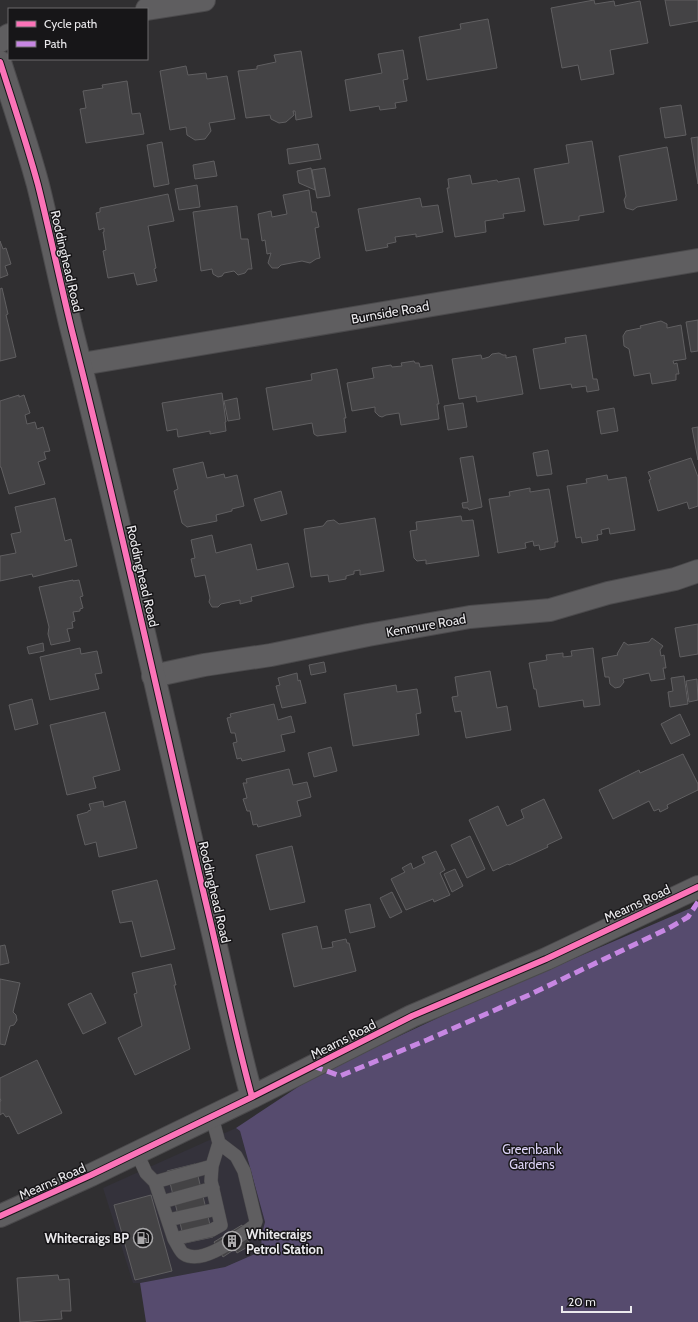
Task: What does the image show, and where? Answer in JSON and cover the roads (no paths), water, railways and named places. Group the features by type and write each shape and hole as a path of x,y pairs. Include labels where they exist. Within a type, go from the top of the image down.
{"street":[{"path":"148,9 204,0"},
{"name":"Roddinghead Road","path":"0,62 37,182 82,364 220,961 238,1049 252,1097"},
{"name":"Burnside Road","path":"82,364 698,260"},
{"name":"Kenmure Road","path":"153,676 204,665 270,655 368,635 470,618 550,610 608,593 675,579 698,571"},
{"name":"Mearns Road","path":"0,1216 92,1175 212,1117 412,1016 546,959 698,887"}],"lane":[{"path":"174,1238 212,1230 221,1225 212,1181 212,1166 219,1143 212,1117"},
{"path":"137,1153 146,1173 154,1182 174,1238 183,1254 191,1257 207,1255 218,1250 254,1226 256,1221 244,1171 236,1156 219,1143"},
{"path":"154,1182 212,1166"},
{"path":"162,1202 213,1188"},
{"path":"168,1220 217,1209"}],"place":[{"name":"Whitecraigs BP","path":"143,1238"},
{"name":"Whitecraigs Petrol Station","path":"232,1241"}],"park label":[{"name":"Greenbank Gardens","path":"532,1156"}]}
